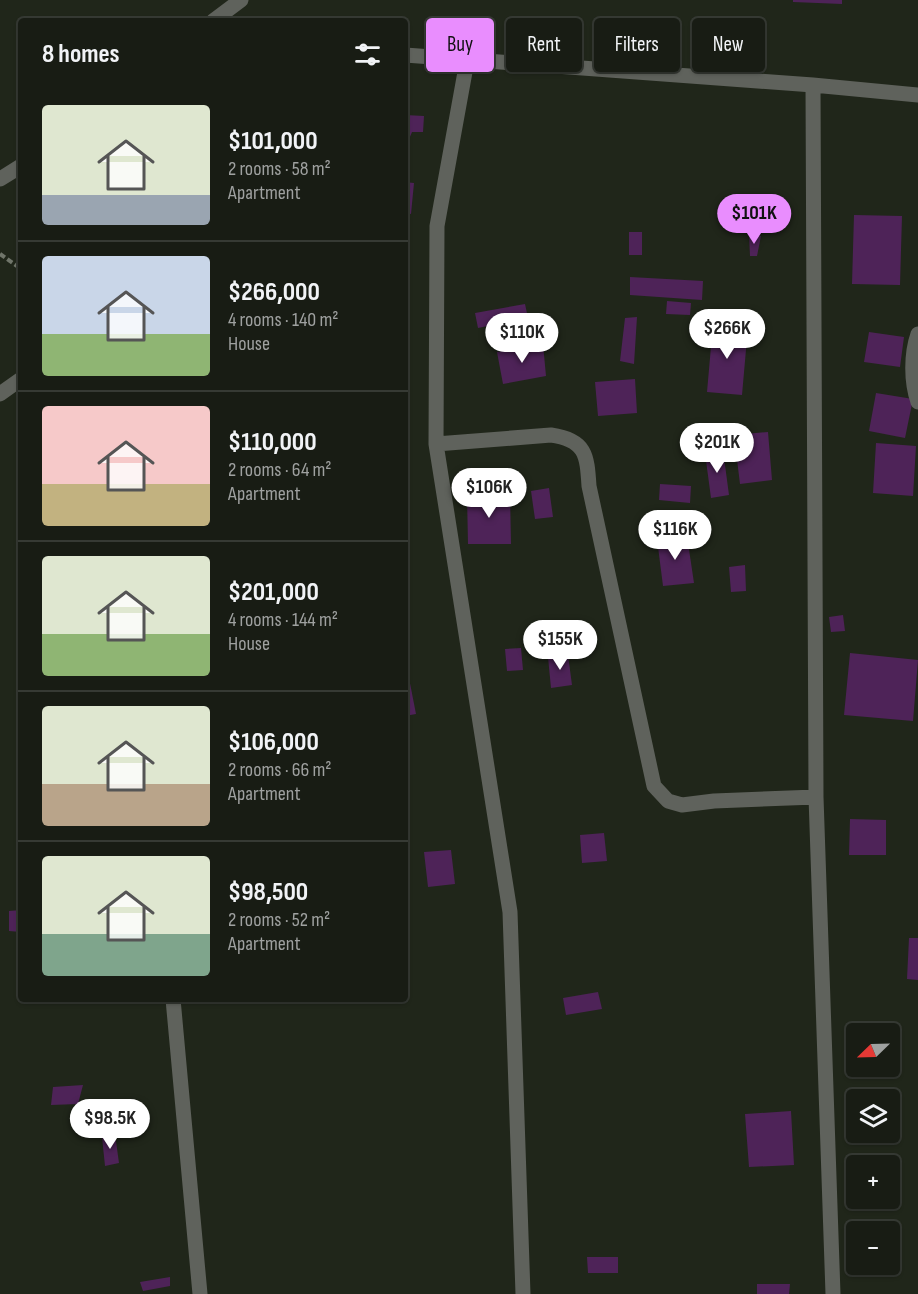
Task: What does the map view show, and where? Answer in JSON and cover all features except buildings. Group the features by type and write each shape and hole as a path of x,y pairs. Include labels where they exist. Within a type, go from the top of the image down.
{"street":[{"path":"217,18 241,0"},
{"path":"408,55 426,57"},
{"path":"494,63 813,85 918,95"},
{"path":"465,72 437,225 436,444 510,912 523,1294"},
{"path":"813,85 816,797 833,1294"},
{"path":"0,179 18,168"},
{"path":"918,334 914,346 914,390 918,402"},
{"path":"0,394 18,381"},
{"path":"436,444 551,435 569,438 579,444 588,462 589,486 654,786 668,801 682,805 714,801 816,797"},
{"path":"173,1002 200,1294"}],"path":[{"path":"0,254 18,267"}]}
